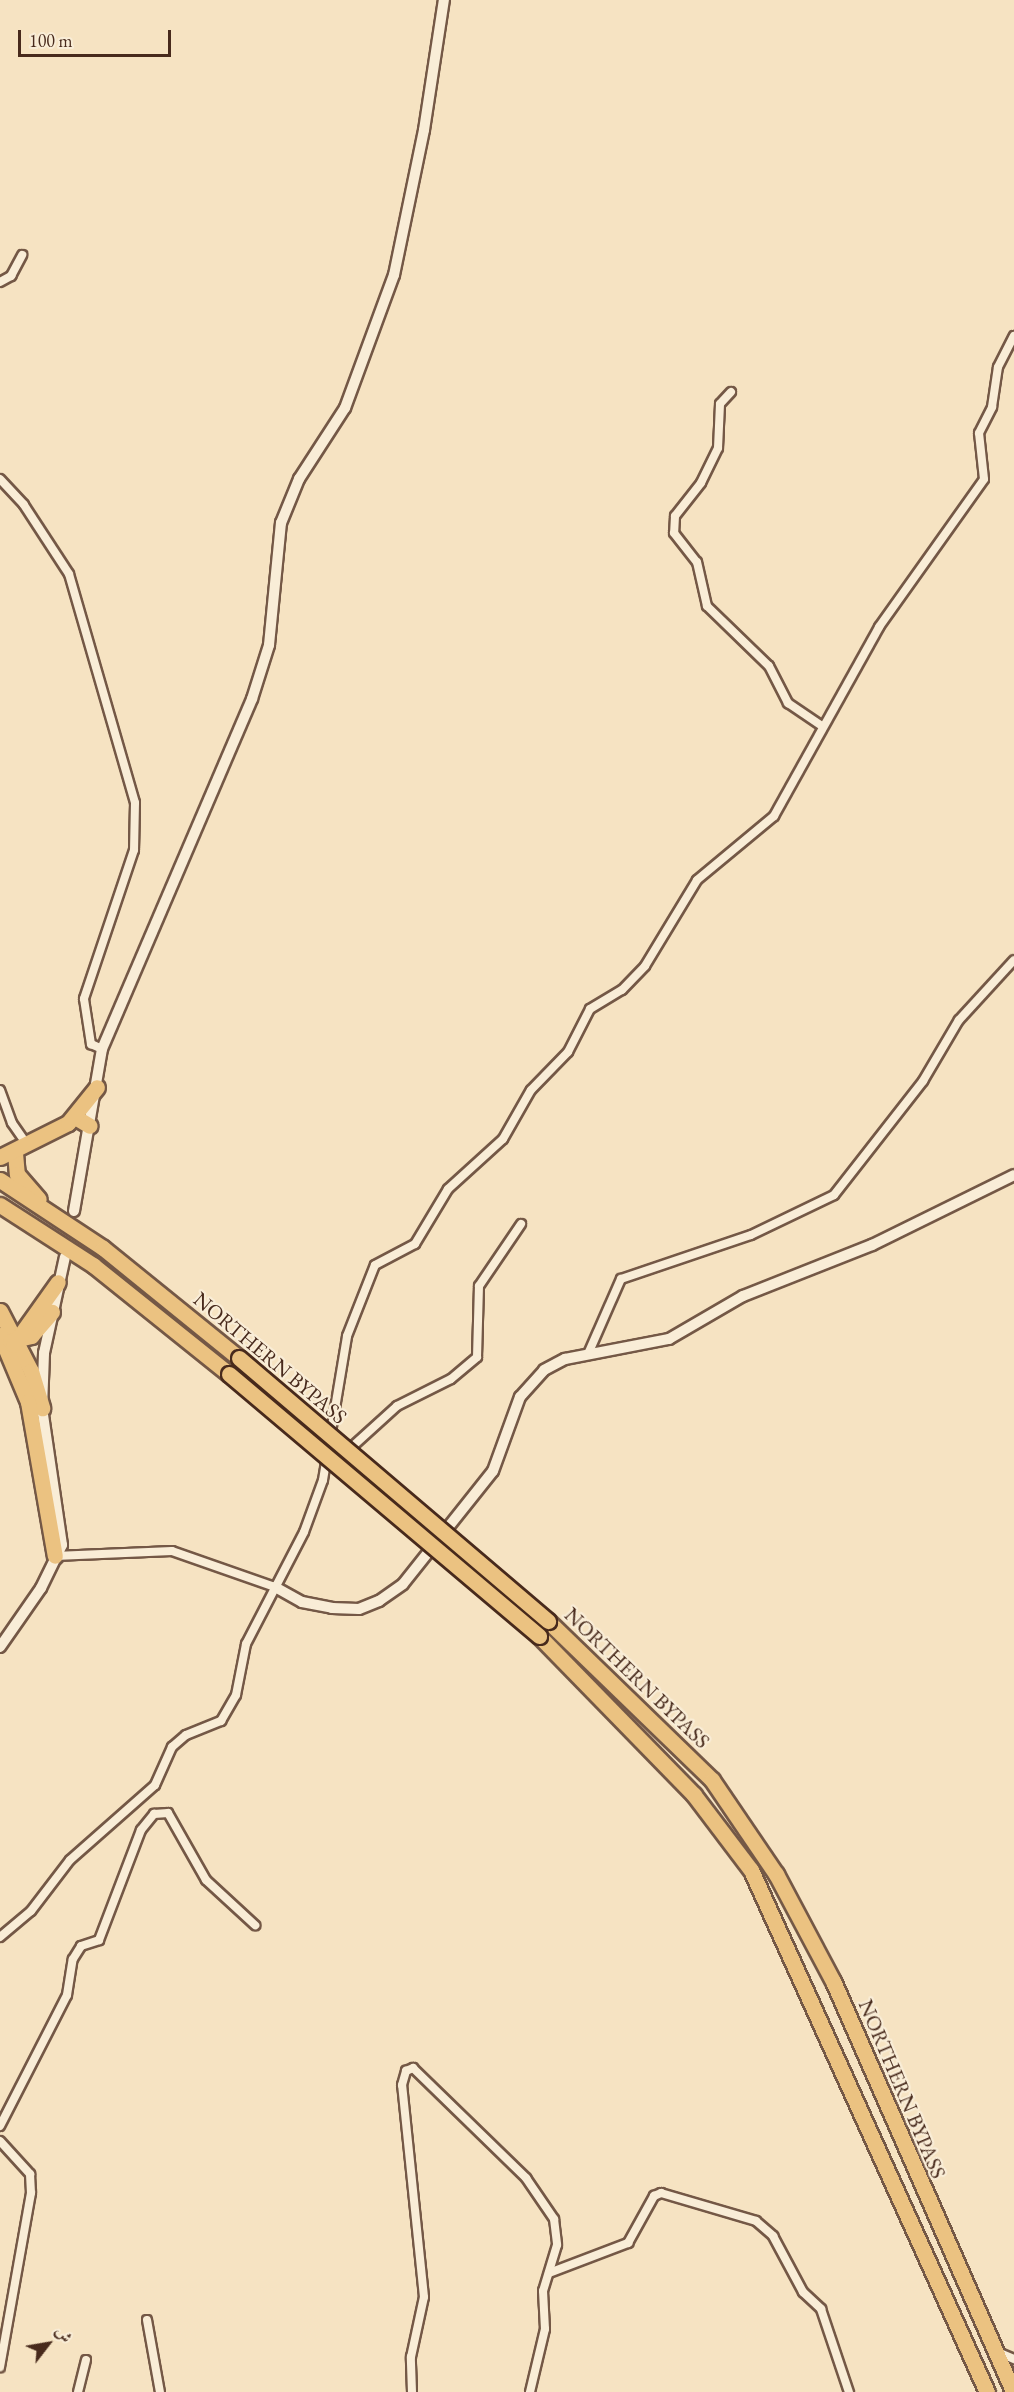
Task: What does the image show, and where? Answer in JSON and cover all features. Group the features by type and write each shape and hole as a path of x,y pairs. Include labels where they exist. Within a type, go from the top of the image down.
{"highway":[{"path":"0,1156 22,1149 75,1117 97,1087"},
{"path":"75,1117 90,1126"},
{"path":"22,1149 17,1174 46,1209"},
{"name":"NORTHERN BYPASS","path":"0,1180 103,1248 239,1358 548,1621 712,1780 776,1874 833,1981 1012,2392"},
{"name":"NORTHERN BYPASS","path":"0,1206 93,1265 229,1374 538,1636 694,1795 751,1870 987,2392"},
{"path":"7,1343 58,1282"},
{"path":"0,1311 15,1320 29,1318"},
{"path":"0,1311 7,1343 37,1440 55,1556"},
{"path":"7,1343 40,1329 52,1312"},
{"path":"7,1343 42,1408"}],"main road":[{"path":"74,1211 102,1049 252,699 269,645 281,523 299,479 345,408 372,342 415,179 444,0"},
{"path":"275,1587 302,1602 343,1608 369,1606 391,1594 493,1471 530,1383 558,1363 588,1354 669,1339 743,1296 872,1245 1014,1175"},
{"path":"0,1647 41,1588 62,1545 42,1408 44,1353 65,1257"}],"street":[{"path":"0,282 11,276 22,255"},
{"path":"0,1937 31,1911 70,1860 155,1785 172,1747 186,1735 221,1721 236,1695 246,1644 304,1532 325,1472 347,1336 375,1265 415,1244 448,1189 503,1138 531,1090 568,1052 590,1010 639,973 697,880 774,816 822,726 923,558 984,479 979,433 992,407 998,367 1014,336"},
{"path":"731,392 720,404 717,447 701,483 675,516 674,533 697,562 707,606 769,666 777,691 788,703 822,726"},
{"path":"0,479 24,505 69,574 135,803 134,850 84,999 91,1044 102,1049"},
{"path":"588,1354 621,1279 751,1235 834,1195 923,1081 959,1020 1014,960"},
{"path":"0,1090 22,1149"},
{"path":"325,1472 397,1406 451,1379 477,1357 479,1286 521,1224"},
{"path":"55,1556 172,1551 275,1587"},
{"path":"0,2126 67,1995 73,1959 81,1946 99,1940 141,1830 154,1814 168,1814 203,1877 255,1925"},
{"path":"412,2392 411,2357 424,2297 405,2134 406,2071 419,2071 526,2178 548,2207 558,2237 543,2291 543,2341 530,2392"},
{"path":"0,2141 30,2174 32,2193 0,2367"},
{"path":"549,2273 628,2243 654,2196 661,2193 756,2220 773,2236 803,2292 821,2309 849,2392"},
{"path":"147,2320 160,2392"},
{"path":"995,2351 1014,2359"},
{"path":"78,2392 86,2360"}]}
